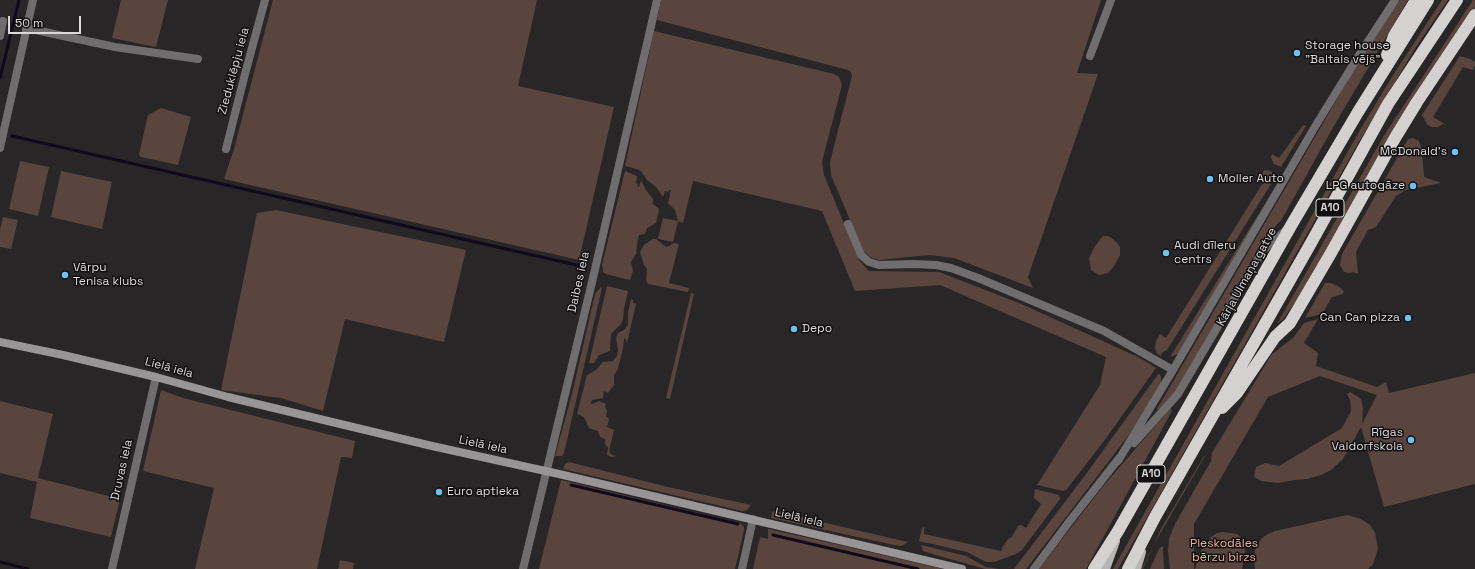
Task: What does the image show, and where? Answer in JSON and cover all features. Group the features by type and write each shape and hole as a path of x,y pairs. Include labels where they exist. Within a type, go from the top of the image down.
{"highway":[{"path":"1377,80 1394,36 1416,0"},
{"name":"Kārļa Ulmaņa gatve","path":"1094,569 1118,531 1292,224 1377,80 1428,0"},
{"name":"A10","path":"1128,569 1154,517 1388,104 1457,0"},
{"path":"1210,420 1237,393 1275,337 1290,323 1395,138 1475,15"}],"main road":[{"path":"1136,569 1154,517"},
{"path":"1105,569 1118,531"}],"street":[{"path":"0,148 3,117 33,0"},
{"name":"Zieduklēpju iela","path":"226,149 266,0"},
{"name":"Daibes iela","path":"523,569 593,278 656,0"},
{"path":"1090,56 1111,0"},
{"path":"1118,461 1316,125 1356,60 1396,0"},
{"path":"0,36 3,22"},
{"path":"26,28 115,47 198,59"},
{"path":"848,224 861,255 869,262 879,265 924,264 951,268 1104,331 1173,370"},
{"path":"1034,569 1118,461 1178,394 1263,250 1292,224"},
{"name":"Lielā iela","path":"0,342 156,377 228,397 425,445 547,471 962,569"},
{"name":"Druvas iela","path":"112,569 156,377"},
{"path":"742,569 753,519"}],"green space":[{"path":"121,0 168,0 156,47 112,38"},
{"path":"273,0 537,0 518,86 614,107 579,260 224,179 234,149"},
{"path":"661,0 1101,0 1077,73 1098,74 1028,277 1033,288 954,258 929,255 879,260 872,258 863,251 831,175 830,162 852,76 851,72 657,20"},
{"path":"1400,0 1408,0 1331,131 1282,219 1259,247 1186,377 1176,391 1158,410 1157,409 1358,63"},
{"path":"1442,0 1448,0 1416,47 1360,140 1118,569 1113,569 1360,130 1390,80"},
{"path":"1473,0 1475,0 1475,7 1457,33 1307,286 1283,319 1277,324 1383,137"},
{"path":"654,31 834,74 839,77 842,85 822,162 824,175 859,260 869,271 939,272 1019,303 1138,357 1156,368 1104,441 1066,490 1063,491 1037,485 1100,385 1106,357 940,285 855,291 822,211 693,181 683,223 678,221 675,210 668,203 671,190 669,190 669,192 665,191 663,197 656,187 647,180 641,171 625,166"},
{"path":"1460,56 1475,62 1473,70 1463,67 1433,117 1448,126 1443,124 1438,127 1431,127 1427,124 1422,115"},
{"path":"161,108 191,117 178,165 141,157 139,154 148,115"},
{"path":"1303,125 1306,126 1281,167 1274,164 1271,158 1272,154 1279,158"},
{"path":"1413,138 1419,141 1422,150 1424,177 1441,183 1406,190 1396,196 1376,227 1368,230 1356,252 1358,274 1353,272 1344,272 1340,265 1342,254 1408,139"},
{"path":"20,161 49,167 38,216 9,209"},
{"path":"1265,170 1270,171 1276,176 1167,350 1160,356 1156,352 1156,341 1160,334 1166,338 1266,178 1261,174"},
{"path":"61,171 112,182 102,229 51,217"},
{"path":"625,171 637,176 636,183 639,187 641,180 653,199 653,204 659,209 656,223 647,228 645,234 639,235 636,254 631,262 633,271 630,280 606,274 603,272 602,265"},
{"path":"1278,183 1181,350 1178,354 1170,357"},
{"path":"276,210 466,250 444,342 345,319 323,411 281,398 221,390 257,213"},
{"path":"3,217 18,220 11,249 0,247 0,229"},
{"path":"663,218 678,221 673,242 658,239"},
{"path":"1103,236 1108,236 1117,243 1120,247 1120,255 1108,273 1099,275 1091,270 1089,258 1095,246"},
{"path":"653,239 656,239 666,247 674,243 679,244 669,283 689,288 688,292 648,284 646,280 647,269 644,265 640,252 644,245"},
{"path":"1325,283 1338,286 1344,291 1343,294 1332,297 1322,314 1305,318"},
{"path":"607,286 628,291 623,319 621,324 611,334 610,351 599,355 594,363 589,363"},
{"path":"601,287 564,453 562,456 555,456 572,394 595,294"},
{"path":"691,293 694,294 670,399 666,398"},
{"path":"631,299 633,300 633,303 636,304 627,343 625,338 617,371 614,375 614,385 608,393 604,391 603,398 592,400 591,403 592,404 599,401 606,404 606,416 609,419 607,427 614,430 609,451 612,455 616,456 612,457 607,455 608,448 605,444 605,439 600,437 598,431 589,428 584,417 577,414 587,375 596,370 603,362 613,361 617,356 618,350 616,338 618,333 624,330 628,325 628,312"},
{"path":"1318,319 1304,343 1318,353 1316,366 1377,387 1386,382 1389,393 1475,373 1475,484 1384,507 1361,427 1343,459 1331,470 1321,475 1307,479 1278,483 1261,481 1254,477 1256,467 1265,463 1279,466 1342,428 1351,411 1350,400 1347,394 1350,392 1361,399 1363,408 1362,424 1377,395 1320,376 1268,397 1194,524 1194,569 1170,569 1168,551 1169,539 1175,524 1211,461 1212,453 1271,355 1294,337 1304,323"},
{"path":"1159,373 1161,377 1161,386 1128,436 1026,569 1014,569 1089,470"},
{"path":"161,390 183,398 355,441 352,458 341,457 317,569 195,569 214,488 143,471"},
{"path":"0,401 53,414 38,478 120,499 111,537 30,518 37,482 0,473"},
{"path":"1171,408 1172,411 1086,569 1039,569 1104,485"},
{"path":"1204,456 1153,546 1142,569 1162,527"},
{"path":"569,462 668,487 751,505 747,510 742,511 563,469 565,464"},
{"path":"561,480 740,523 744,527 744,530 735,569 539,569"},
{"path":"1035,489 1059,495 1060,499 1022,550 1016,554 994,562 986,562 967,552 919,541 922,528 924,527 924,534 1001,551 1018,526 1021,525 1026,528 1041,504 1034,498"},
{"path":"775,511 908,542 902,546 894,545 771,518 772,512"},
{"path":"1347,515 1361,519 1370,525 1375,533 1378,549 1373,564 1368,569 1255,569 1255,550 1262,538 1268,534 1275,531"},
{"path":"768,529 943,569 753,569 760,537 768,539"},
{"name":"Pleskodāles bērzu birzs","path":"1223,532 1237,534 1245,541 1246,545 1242,569 1195,569 1200,552 1211,537 1217,533"},
{"path":"921,545 966,556 986,567 999,569 985,569 929,553 923,551"},
{"path":"1162,546 1164,569 1150,569 1159,549"},
{"path":"340,560 354,563 353,569 338,569"}],"waterway":[{"path":"0,78 19,0"},
{"path":"12,136 585,267"},
{"path":"571,485 738,524"},
{"path":"773,535 918,569"},
{"path":"0,562 28,569"}],"place":[{"name":"Storage house \"Baltais vējš\"","path":"1297,53"},
{"name":"McDonald's","path":"1455,152"},
{"name":"Moller Auto","path":"1210,179"},
{"name":"LPG autogāze","path":"1413,186"},
{"name":"Audi dīleru centrs","path":"1166,253"},
{"name":"Vārpu Tenisa klubs","path":"65,275"},
{"name":"Can Can pizza","path":"1408,318"},
{"name":"Depo","path":"794,329"},
{"name":"Rīgas Valdorfskola","path":"1411,440"},
{"name":"Euro aptieka","path":"439,492"}]}
